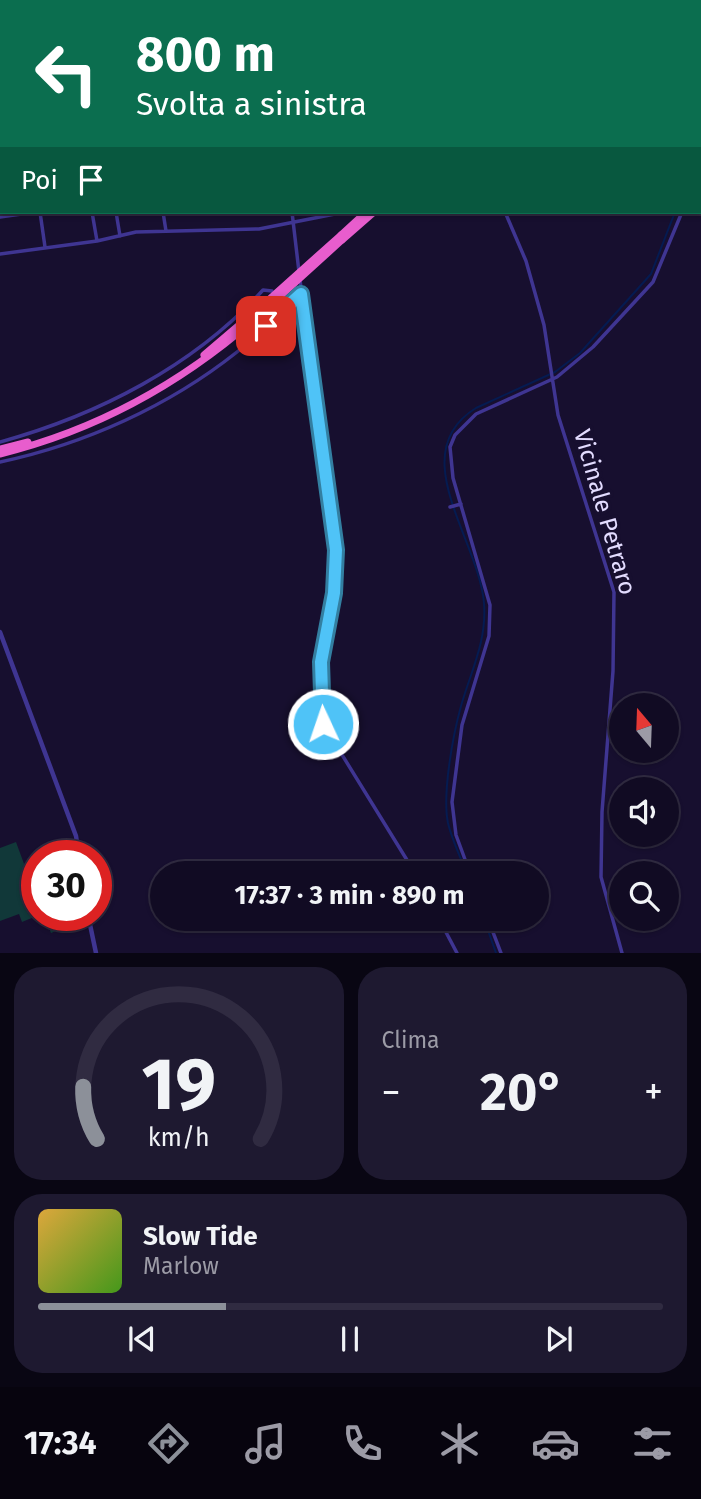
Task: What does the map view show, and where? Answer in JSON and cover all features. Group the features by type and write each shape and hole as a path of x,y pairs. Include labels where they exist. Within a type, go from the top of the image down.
{"highway":[{"path":"342,237 364,214"},
{"path":"0,454 73,433 154,394 230,341 265,306 371,214"},
{"path":"0,449 71,428 152,390 201,357 265,306"}],"street":[{"path":"39,214 45,247"},
{"path":"92,214 97,241"},
{"path":"116,214 120,236"},
{"path":"163,214 166,231"},
{"path":"292,214 336,550 334,593 321,662 323,724 408,861"},
{"path":"0,254 166,231 259,229 336,214"},
{"name":"Vicinale Petraro","path":"506,214 527,264 544,325 558,415 614,592 614,671 602,812 601,877 622,953"},
{"path":"466,861 456,835 452,803 462,725 489,636 490,605 449,460 455,435 476,414 553,378 593,347 653,282 681,214"},
{"path":"0,442 42,431 100,408 147,382 209,339 263,290 272,291 281,313"},
{"path":"0,462 94,434 155,405 237,352 301,294"},
{"path":"450,508 461,504"},
{"path":"0,632 77,840"},
{"path":"91,931 96,953"},
{"path":"445,931 457,953"},
{"path":"493,931 501,953"}],"green space":[{"path":"16,842 21,856 21,919 19,914 0,921 0,848"}],"waterway":[{"path":"462,861 448,823 446,797 458,718 481,643 484,603 479,578 451,499 445,473 446,449 455,427 476,408 555,372 580,353 651,274 674,214"},
{"path":"488,931 496,953"}],"route":[{"path":"266,326 301,294 336,550 334,593 322,644 323,724"}]}
